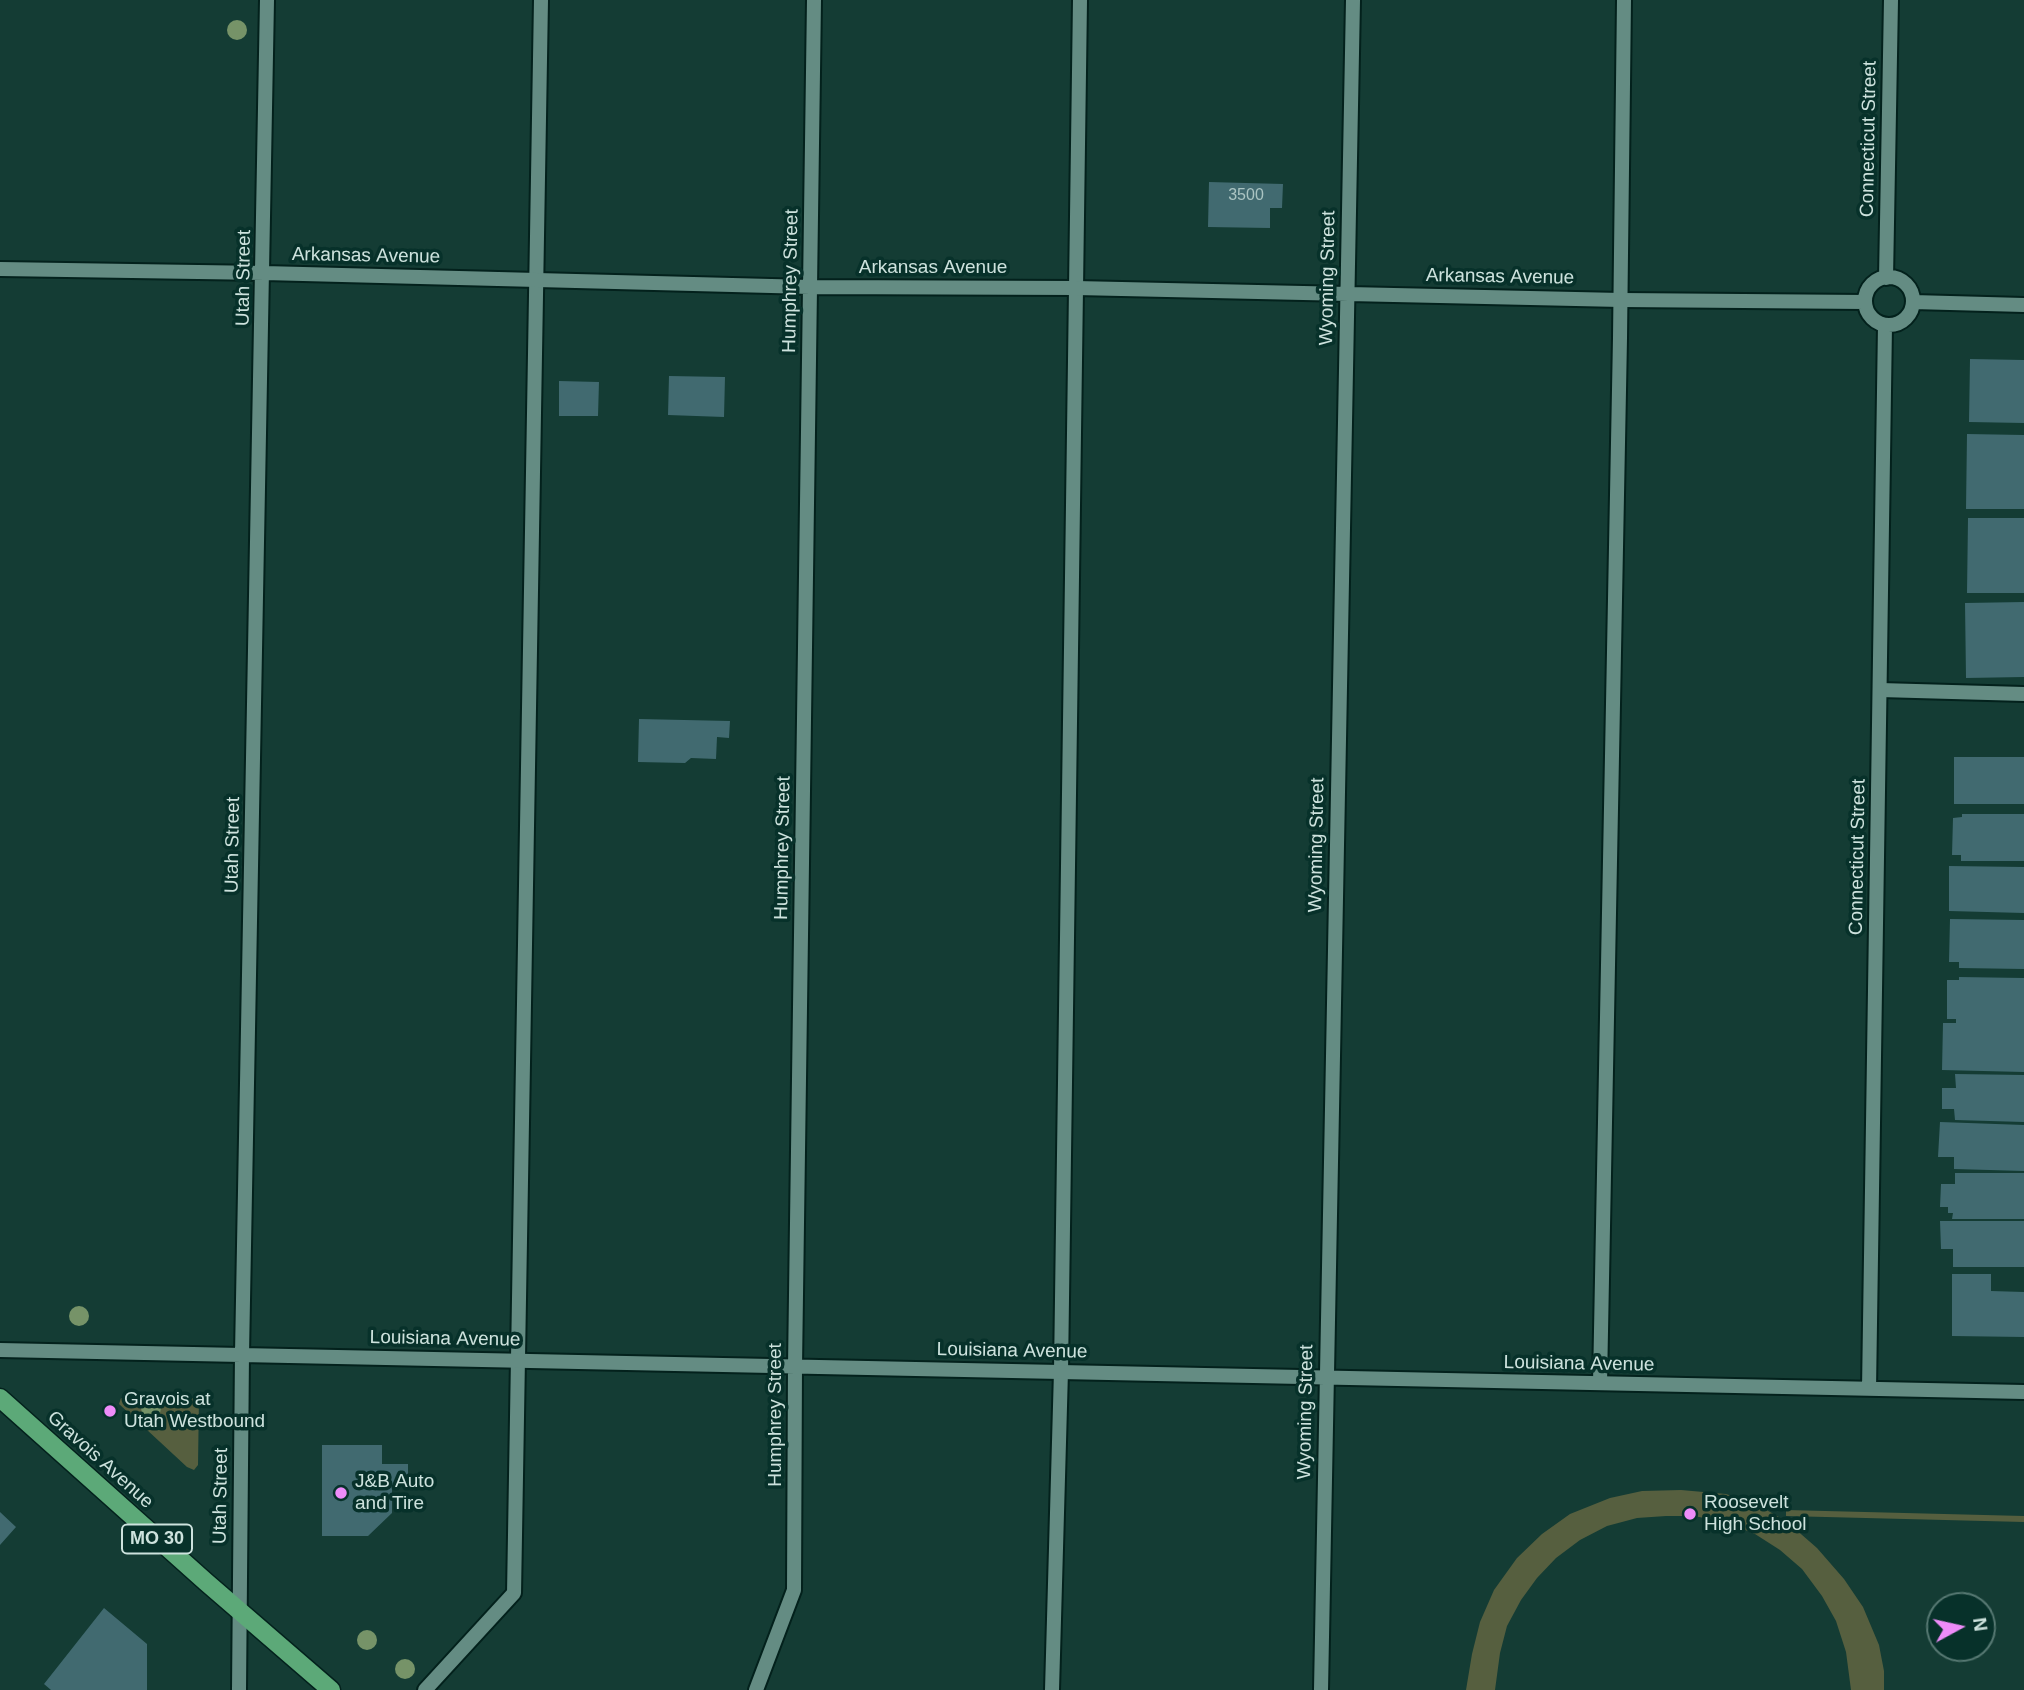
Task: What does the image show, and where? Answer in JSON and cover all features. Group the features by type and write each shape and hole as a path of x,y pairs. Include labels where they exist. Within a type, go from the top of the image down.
{"main road":[{"name":"Gravois Avenue","path":"0,1398 331,1690"}],"street":[{"name":"Utah Street","path":"239,1690 242,1354 267,0"},
{"path":"425,1690 514,1593 541,0"},
{"name":"Humphrey Street","path":"756,1690 794,1590 814,0"},
{"path":"1052,1690 1061,1371 1080,0"},
{"name":"Wyoming Street","path":"1321,1690 1353,0"},
{"path":"1600,1383 1621,300 1624,0"},
{"name":"Connecticut Street","path":"1886,278 1891,0"},
{"name":"Arkansas Avenue","path":"0,269 810,287 1076,288 1621,300 1865,302"},
{"path":"1886,278 1896,278 1909,288 1913,302 1912,309 1903,321 1896,325 1885,325 1873,320 1865,302 1868,289 1873,283 1886,278"},
{"path":"1913,302 2024,305"},
{"name":"Connecticut Street","path":"1869,1389 1885,325"},
{"path":"1880,690 2024,694"},
{"name":"Louisiana Avenue","path":"0,1350 2024,1392"}],"green space":[{"path":"121,1398 199,1398 198,1465 194,1470 187,1467 119,1404"},
{"path":"1681,1490 1726,1494 1756,1504 1786,1521 1817,1548 1844,1579 1863,1607 1879,1645 1884,1690 1851,1690 1846,1652 1836,1621 1802,1569 1780,1550 1755,1534 1725,1522 1694,1516 1666,1516 1637,1518 1607,1526 1580,1540 1556,1558 1521,1600 1507,1626 1495,1690 1466,1690 1480,1622 1494,1590 1517,1558 1542,1534 1570,1514 1610,1498 1642,1491"},
{"path":"1786,1510 2024,1516 2024,1522 1786,1516"}],"building":[{"path":"1209,182 1283,184 1282,208 1270,208 1270,228 1208,227"},
{"path":"1970,359 2024,360 2024,423 1969,422"},
{"path":"669,376 725,377 724,417 668,415"},
{"path":"559,381 599,382 598,416 559,416"},
{"path":"1967,434 2024,435 2024,509 1966,509"},
{"path":"1968,518 2024,518 2024,593 1967,593"},
{"path":"2024,602 2024,677 1966,678 1965,603"},
{"path":"639,719 730,721 729,738 717,737 716,759 691,758 685,763 638,762"},
{"path":"1954,757 2024,757 2024,804 1954,804"},
{"path":"1962,814 2024,814 2024,861 1961,861 1961,855 1952,855 1953,818 1962,817"},
{"path":"1949,866 2024,867 2024,913 1949,911"},
{"path":"1950,919 2024,920 2024,969 1959,968 1959,962 1949,962"},
{"path":"1959,977 2024,978 2024,1072 1942,1070 1943,1023 1956,1023 1956,1019 1947,1019 1947,980 1959,980"},
{"path":"1955,1074 2024,1075 2024,1122 1955,1120 1954,1109 1942,1109 1942,1088 1956,1088"},
{"path":"1940,1122 2024,1125 2024,1171 1954,1169 1954,1157 1938,1157"},
{"path":"1955,1173 2024,1173 2024,1219 1952,1219 1953,1213 1948,1213 1948,1207 1940,1207 1941,1184 1955,1184"},
{"path":"1940,1221 2024,1221 2024,1267 1953,1267 1953,1249 1941,1249"},
{"path":"1952,1274 1991,1274 1991,1291 2024,1292 2024,1337 1952,1336"},
{"path":"322,1445 382,1445 382,1464 408,1464 408,1486 392,1486 392,1513 368,1536 322,1536"},
{"path":"0,1512 16,1527 0,1545"},
{"path":"104,1608 147,1644 147,1690 51,1690 44,1684"}],"place":[{"name":"Gravois at Utah Westbound","path":"110,1411"},
{"name":"J&B Auto and Tire","path":"341,1493"},
{"name":"Roosevelt High School","path":"1690,1514"}]}
